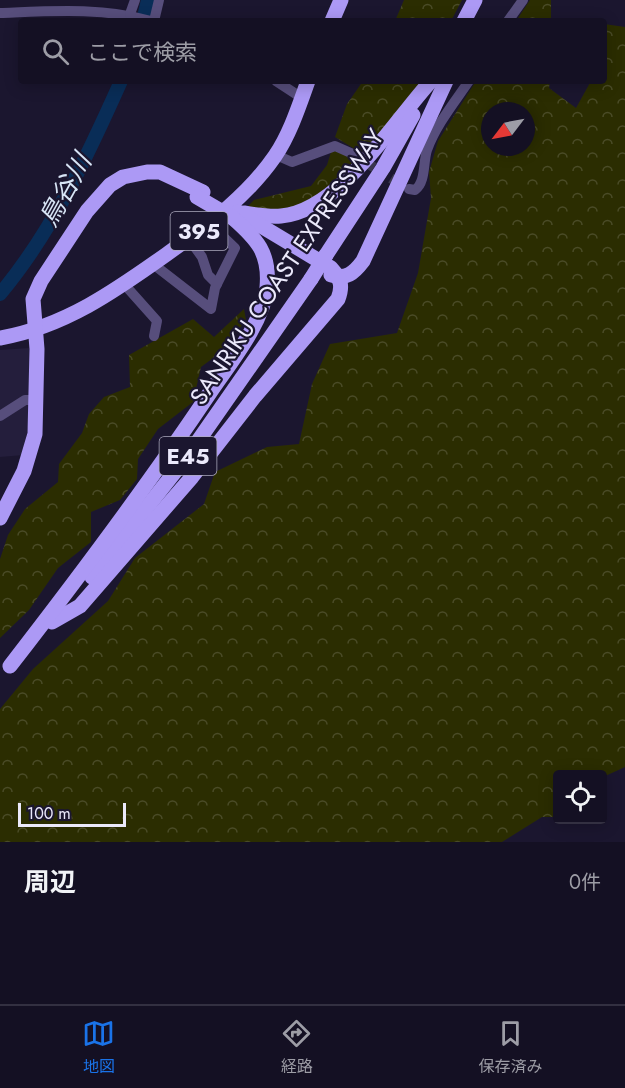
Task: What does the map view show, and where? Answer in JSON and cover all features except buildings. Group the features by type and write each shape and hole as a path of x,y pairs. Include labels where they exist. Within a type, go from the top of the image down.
{"highway":[{"path":"333,18 341,0"},
{"path":"466,18 475,0"},
{"path":"476,18 484,0"},
{"name":"395","path":"36,328 62,320 87,308 189,239 239,200 276,154 292,123 307,84"},
{"name":"E45","path":"36,328 33,299 41,281 87,211 110,185 123,177 160,172 236,215 282,216 308,209 342,183 372,153 430,84"},
{"name":"SANRIKU COAST EXPRESSWAY","path":"5,671 52,622 115,549 189,454 311,279 383,168 430,84"},
{"path":"340,278 349,276 363,261 445,84"},
{"path":"52,622 80,606 192,477 255,396 338,299 341,291 340,278 331,268 236,215"},
{"path":"5,671 96,555 201,406 257,319 267,288 264,252 255,237 236,215"},
{"path":"0,338 36,328 35,434 32,450 0,518"}],"street":[{"path":"132,15 135,0"},
{"path":"153,18 159,0"},
{"path":"510,18 523,0"},
{"path":"0,13 77,11 132,15 142,18"},
{"path":"281,84 302,98"},
{"path":"409,189 416,190 421,184 428,150 442,121 467,84"},
{"path":"276,154 292,162 335,146 353,154"},
{"path":"153,264 210,309 217,284 235,248 210,224"},
{"path":"189,239 202,257 208,275 217,284"},
{"path":"124,284 158,321 154,336"},
{"path":"0,416 25,400 36,400"}],"shaded area":[{"path":"29,348 33,392 24,455 0,457 0,350"}],"green space":[{"path":"404,0 462,0 453,18 396,18"},
{"path":"530,0 551,0 551,18 518,18"},
{"path":"607,24 625,27 625,767 607,775 607,770 553,770 553,817 542,817 502,842 0,842 0,709 33,669 108,601 135,558 204,504 215,472 267,447 299,444 312,384 330,344 397,333 418,273 431,198 429,172 438,141 474,84 550,84 549,88 576,108 589,84 607,84"},
{"path":"361,84 420,84 363,154 335,137 347,104"},
{"path":"332,149 356,160 313,200 281,212 247,207 254,200 311,186 327,165"},
{"path":"244,309 246,320 224,350 201,367 193,402 158,429 138,459 137,479 120,500 91,512 91,542 58,568 29,610 0,638 0,559 8,535 25,509 58,482 59,464 82,433 89,414 104,397 130,387 129,355 193,319 214,337"}],"waterway":[{"name":"鳥谷川","path":"144,18 148,0"},
{"name":"鳥谷川","path":"0,294 36,245 68,192 120,84"}],"tunnel":[{"path":"353,154 403,186"}]}
